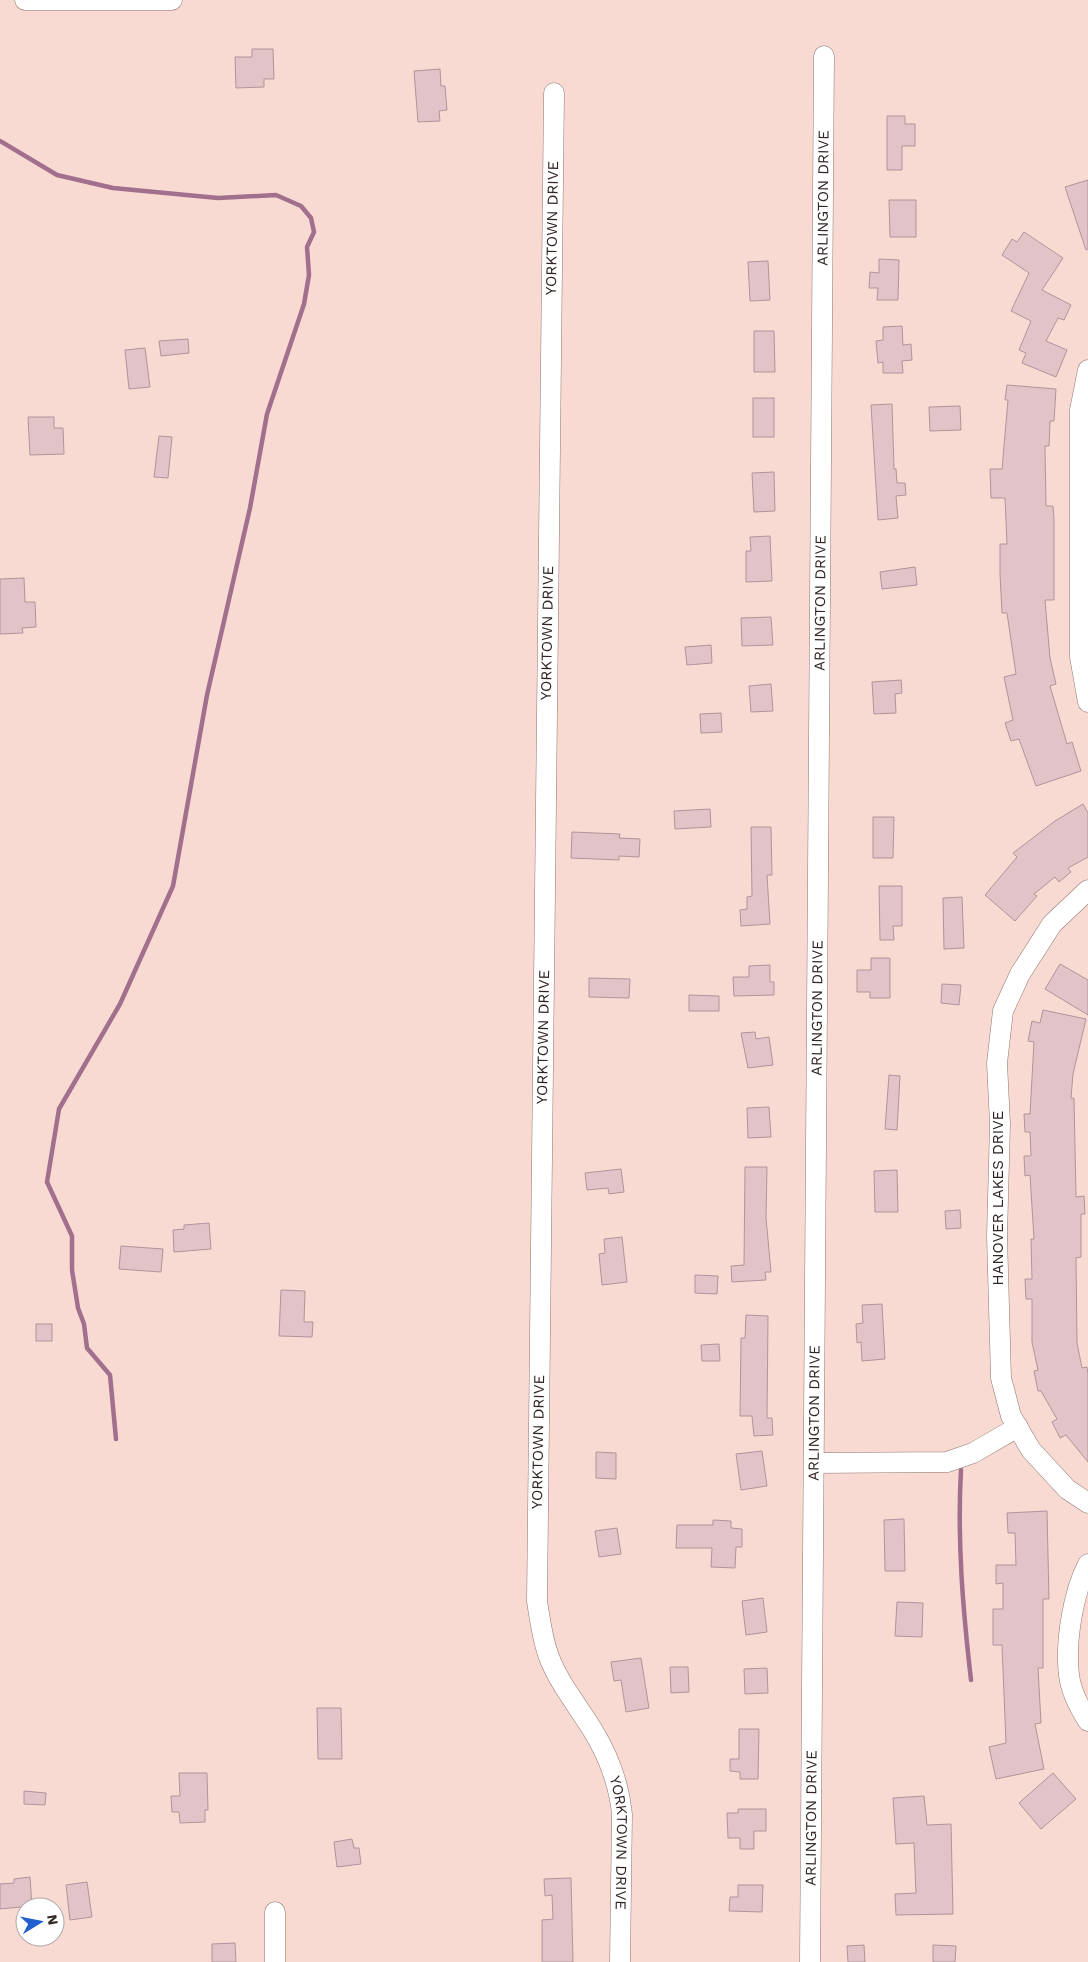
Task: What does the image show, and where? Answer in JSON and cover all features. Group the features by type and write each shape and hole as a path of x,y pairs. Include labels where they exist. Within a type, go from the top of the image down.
{"street":[{"path":"25,0 172,0"},
{"name":"ARLINGTON DRIVE","path":"810,1962 824,56"},
{"name":"YORKTOWN DRIVE","path":"554,93 537,1601 541,1633 549,1657 562,1684 606,1754 619,1789 622,1814 620,1962"},
{"path":"1088,370 1080,420 1080,657 1088,702"},
{"name":"HANOVER LAKES DRIVE","path":"1088,890 1052,924 1020,974 1003,1011 997,1063 1000,1124 997,1236 1001,1378 1011,1416 1031,1450 1067,1489 1088,1503"},
{"path":"815,1463 947,1462 974,1453 1018,1427"},
{"path":"1088,1564 1079,1581 1070,1634 1069,1674 1076,1702 1088,1721"},
{"path":"275,1912 275,1962"}],"building":[{"path":"252,49 273,49 274,79 264,79 264,87 236,88 235,57 252,57"},
{"path":"440,69 441,86 445,86 447,110 439,111 440,121 418,122 414,71"},
{"path":"887,116 905,116 905,124 915,124 915,146 902,146 902,170 887,170"},
{"path":"1088,180 1088,249 1086,250 1065,187"},
{"path":"889,200 916,200 916,237 890,237"},
{"path":"1024,232 1063,258 1042,290 1071,305 1064,320 1058,318 1046,341 1067,350 1056,377 1022,363 1026,353 1019,350 1031,321 1011,311 1029,273 1002,255 1012,239 1017,242"},
{"path":"879,259 899,260 898,300 877,300 878,288 869,288 870,272 879,273"},
{"path":"768,261 770,300 750,301 748,262"},
{"path":"902,326 903,345 911,344 912,360 902,361 903,373 883,373 883,362 878,363 876,341 883,340 883,327"},
{"path":"754,331 774,331 775,372 754,372"},
{"path":"188,339 189,353 161,356 159,341"},
{"path":"145,348 150,387 129,389 125,350"},
{"path":"1007,385 1056,389 1054,421 1050,421 1049,446 1045,446 1046,506 1053,506 1054,520 1054,600 1045,600 1050,658 1056,684 1050,686 1067,744 1072,742 1081,771 1036,786 1019,739 1011,741 1005,723 1013,720 1004,677 1016,674 1007,613 1002,613 1000,544 1007,544 1005,498 991,498 990,469 1002,469 1008,400 1005,400"},
{"path":"753,398 774,398 774,437 753,437"},
{"path":"892,404 894,469 896,469 897,483 905,483 906,495 896,496 898,518 878,520 871,405"},
{"path":"960,406 961,430 930,431 929,407"},
{"path":"28,417 54,417 54,428 63,428 64,454 30,455"},
{"path":"159,436 172,437 168,478 154,477"},
{"path":"774,472 775,511 754,512 752,473"},
{"path":"770,536 772,581 746,582 746,551 751,551 750,537"},
{"path":"915,567 917,585 882,589 880,572"},
{"path":"24,578 25,602 35,602 36,627 22,628 23,633 0,634 0,579"},
{"path":"771,617 773,645 742,646 741,618"},
{"path":"711,645 712,663 687,665 685,647"},
{"path":"901,680 902,693 895,694 896,713 874,714 872,682"},
{"path":"771,684 773,711 751,712 749,686"},
{"path":"721,713 722,732 701,733 700,714"},
{"path":"1083,804 1088,813 1088,857 1068,868 1071,872 1059,882 1055,877 1034,894 1037,896 1015,921 985,895 1017,857 1013,853 1055,821"},
{"path":"710,809 711,827 675,829 674,811"},
{"path":"873,817 894,817 893,858 873,858"},
{"path":"751,827 771,827 772,875 767,875 770,924 741,926 740,910 747,909 747,897 752,896"},
{"path":"572,832 620,834 619,838 640,839 639,857 619,856 619,860 571,858"},
{"path":"879,886 902,886 902,926 893,926 894,940 880,940"},
{"path":"962,897 964,948 944,949 943,898"},
{"path":"871,958 890,958 890,998 870,998 870,992 857,992 857,970 871,970"},
{"path":"1060,964 1088,980 1088,1015 1045,989"},
{"path":"770,965 770,982 774,982 774,995 734,996 733,977 749,977 749,966"},
{"path":"589,978 630,979 629,998 589,997"},
{"path":"942,984 961,985 959,1005 941,1003"},
{"path":"689,995 719,996 719,1011 689,1011"},
{"path":"1043,1010 1086,1019 1073,1074 1071,1098 1074,1098 1076,1197 1084,1196 1085,1214 1081,1214 1081,1257 1076,1258 1077,1343 1082,1368 1087,1367 1088,1374 1088,1462 1066,1435 1060,1438 1052,1422 1057,1419 1041,1391 1038,1391 1034,1371 1038,1370 1032,1342 1032,1299 1026,1299 1025,1279 1032,1279 1031,1239 1034,1239 1030,1175 1025,1176 1024,1156 1031,1156 1030,1132 1025,1132 1024,1114 1030,1114 1034,1042 1028,1041 1032,1021 1040,1023"},
{"path":"755,1032 756,1039 769,1037 773,1065 748,1068 741,1033"},
{"path":"889,1075 900,1076 897,1130 885,1129"},
{"path":"769,1107 771,1137 748,1138 747,1108"},
{"path":"745,1167 767,1167 766,1218 771,1272 765,1272 766,1280 732,1282 731,1266 744,1265"},
{"path":"621,1169 624,1192 609,1194 608,1188 587,1190 585,1173"},
{"path":"897,1170 898,1212 875,1212 874,1171"},
{"path":"960,1210 961,1228 946,1229 945,1211"},
{"path":"209,1223 211,1249 174,1252 173,1230 184,1229 184,1225"},
{"path":"622,1237 627,1282 602,1285 599,1254 605,1253 604,1239"},
{"path":"121,1246 163,1249 161,1272 119,1269"},
{"path":"695,1275 718,1276 717,1294 695,1293"},
{"path":"281,1290 305,1291 304,1322 313,1322 312,1337 279,1336"},
{"path":"882,1304 885,1359 862,1361 861,1342 857,1343 856,1324 863,1323 862,1305"},
{"path":"746,1315 768,1316 767,1418 772,1418 773,1435 754,1436 752,1416 740,1416 741,1338 745,1338"},
{"path":"36,1324 52,1324 52,1341 36,1341"},
{"path":"719,1344 720,1361 702,1361 701,1345"},
{"path":"762,1451 767,1486 741,1490 736,1454"},
{"path":"596,1452 616,1453 616,1479 596,1478"},
{"path":"1047,1511 1049,1599 1043,1599 1043,1668 1038,1668 1041,1723 1035,1724 1044,1769 996,1779 989,1747 1006,1743 1002,1645 993,1645 993,1609 1003,1609 1003,1583 996,1584 996,1565 1016,1565 1015,1533 1008,1533 1007,1513"},
{"path":"904,1519 905,1571 885,1571 884,1520"},
{"path":"713,1520 731,1521 731,1528 742,1529 742,1547 736,1547 735,1568 711,1567 712,1548 676,1548 677,1525 713,1525"},
{"path":"617,1528 621,1554 599,1557 595,1531"},
{"path":"763,1598 767,1632 746,1635 742,1601"},
{"path":"897,1602 923,1603 922,1637 895,1636"},
{"path":"641,1658 649,1708 626,1712 621,1680 614,1681 611,1662"},
{"path":"670,1667 688,1667 689,1692 671,1693"},
{"path":"767,1668 768,1693 745,1694 744,1669"},
{"path":"317,1708 341,1708 342,1759 318,1759"},
{"path":"739,1729 759,1729 758,1779 740,1779 740,1772 730,1771 730,1759 739,1759"},
{"path":"179,1773 207,1773 208,1810 205,1810 205,1822 180,1823 179,1812 172,1812 171,1796 180,1796"},
{"path":"1053,1773 1076,1799 1041,1829 1019,1803"},
{"path":"24,1791 46,1793 45,1805 24,1804"},
{"path":"924,1796 927,1825 951,1824 953,1914 896,1915 895,1894 916,1893 914,1843 896,1844 893,1798"},
{"path":"738,1809 766,1809 766,1831 754,1831 754,1849 740,1849 740,1838 728,1838 727,1813 738,1813"},
{"path":"352,1839 354,1848 359,1848 361,1864 337,1867 334,1842"},
{"path":"30,1877 31,1897 15,1897 15,1908 0,1909 0,1884 14,1883 14,1879"},
{"path":"571,1878 573,1962 542,1962 542,1920 553,1919 552,1895 545,1896 544,1879"},
{"path":"87,1882 92,1917 70,1920 66,1885"},
{"path":"738,1885 763,1885 762,1912 729,1911 730,1897 738,1897"},
{"path":"235,1943 236,1962 212,1962 212,1944"},
{"path":"864,1945 865,1962 848,1962 847,1946"},
{"path":"933,1945 956,1946 955,1962 933,1962"}],"waterway":[{"path":"0,141 57,175 113,188 218,198 276,195 301,206 311,218 314,232 307,247 309,275 304,304 267,414 250,508 207,695 173,886 120,1004 59,1109 47,1182 72,1236 72,1270 78,1308 84,1324 87,1348 110,1375 116,1439"},
{"path":"961,1470 960,1523 962,1575 971,1680"}]}
